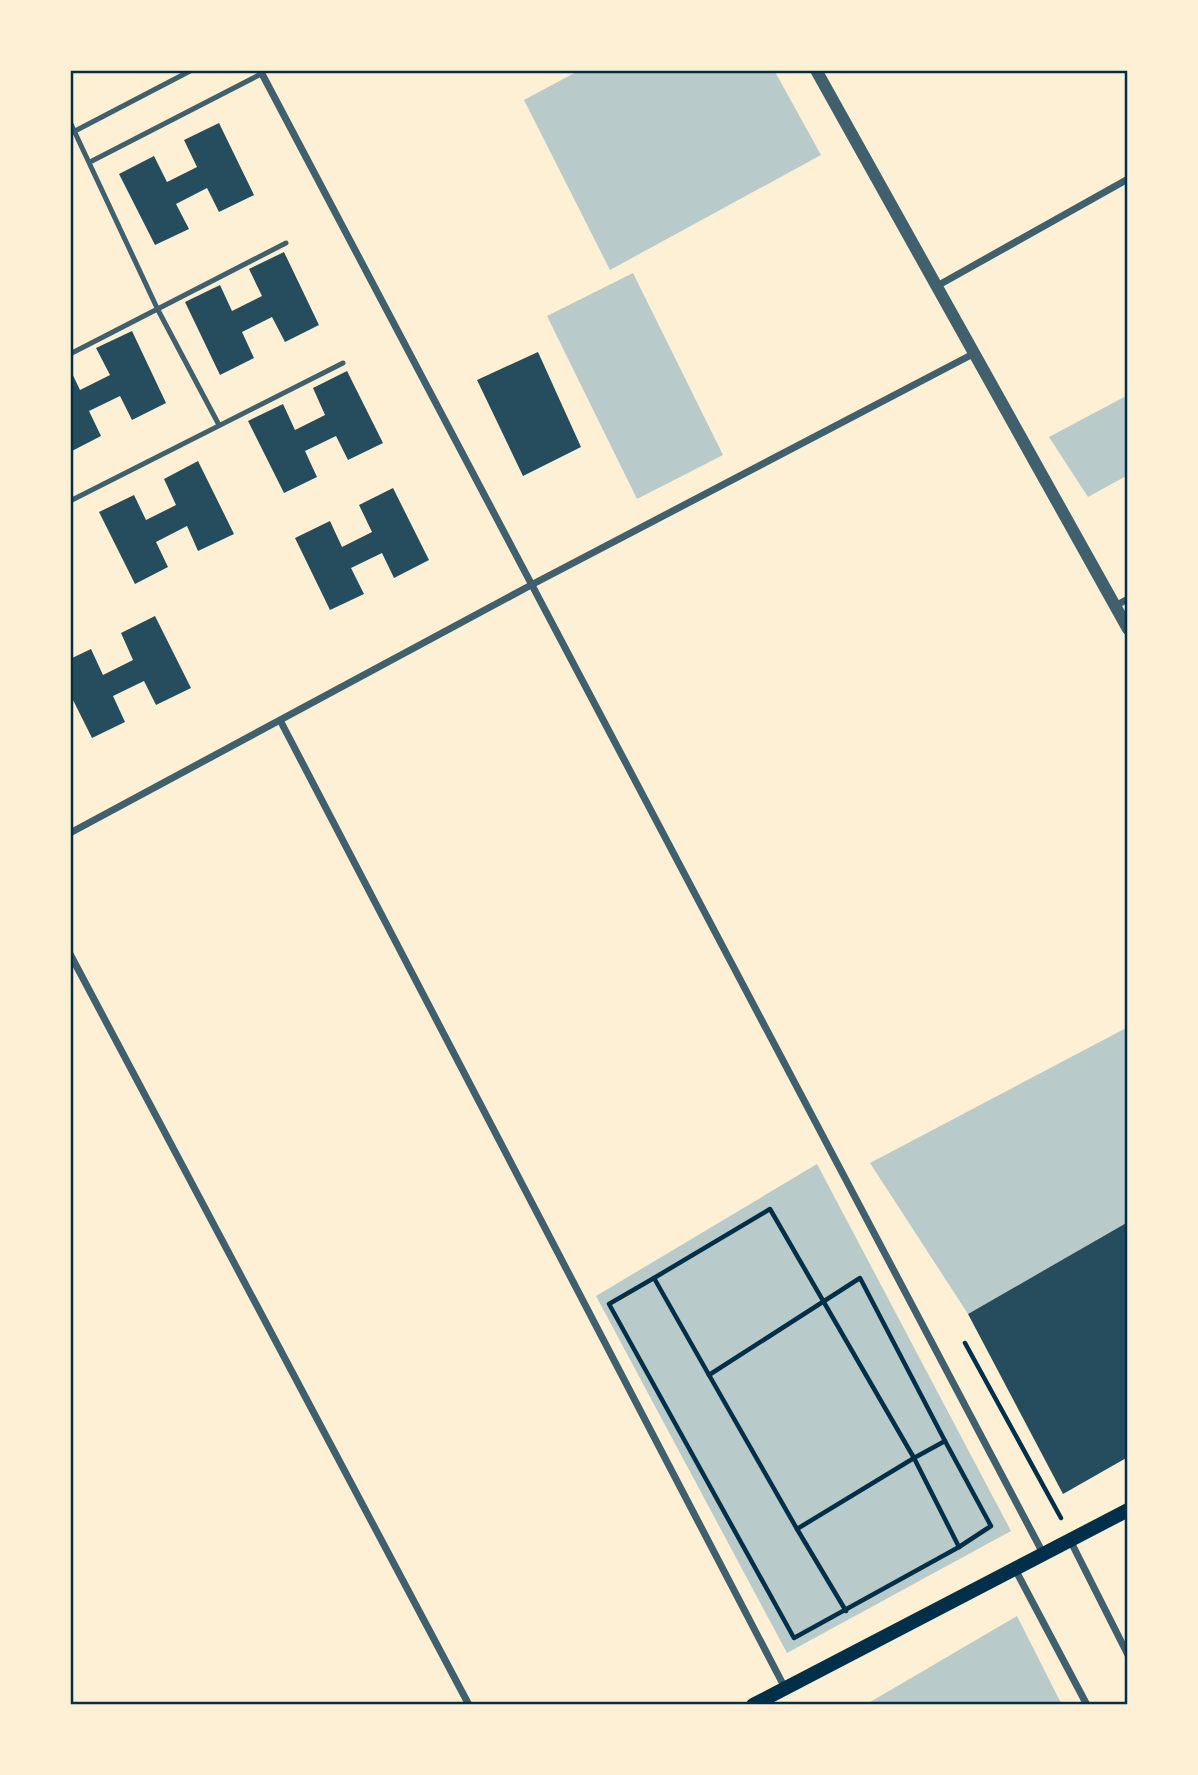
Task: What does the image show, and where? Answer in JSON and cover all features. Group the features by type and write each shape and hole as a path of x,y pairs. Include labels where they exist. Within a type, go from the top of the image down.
{"main road":[{"path":"753,1705 1045,1556 1128,1510"}],"street":[{"path":"816,70 1128,629"},
{"path":"260,72 1045,1556"},
{"path":"937,286 1128,179"},
{"path":"70,833 281,722 533,584 973,354"},
{"path":"1115,606 1128,599"},
{"path":"281,722 785,1688"},
{"path":"70,954 468,1705"},
{"path":"1071,1542 1128,1655"},
{"path":"1016,1570 1087,1705"}],"lane":[{"path":"75,131 192,70"},
{"path":"90,162 260,72"},
{"path":"70,122 158,310 219,425"},
{"path":"70,354 286,243"},
{"path":"70,501 343,363"}],"path":[{"path":"709,1376 822,1303 860,1278 991,1526 960,1547 794,1638 609,1304 770,1209 822,1303 914,1458 960,1547"},
{"path":"654,1278 846,1611"},
{"path":"965,1343 1063,1521 1073,1515"},
{"path":"797,1530 945,1441"}],"shaded area":[{"path":"580,70 774,70 821,155 610,270 524,100"},
{"path":"633,273 723,455 637,499 547,316"},
{"path":"1128,395 1128,475 1088,497 1049,437"},
{"path":"1128,1027 1128,1222 968,1314 870,1163"},
{"path":"817,1164 1011,1531 787,1653 596,1296"},
{"path":"1017,1616 1062,1705 865,1705"}],"building":[{"path":"219,123 254,195 219,212 207,188 176,204 189,229 155,245 119,174 154,156 167,182 197,167 184,140"},
{"path":"284,252 319,325 285,342 272,317 242,332 254,358 220,375 185,302 220,285 232,311 262,296 249,269"},
{"path":"132,331 166,403 132,420 120,396 89,411 101,436 70,452 70,369 80,390 110,375 96,348"},
{"path":"538,352 581,447 523,476 477,380"},
{"path":"347,371 383,443 348,460 336,436 305,451 317,477 284,493 248,421 283,404 295,430 325,415 313,388"},
{"path":"198,461 234,534 198,551 187,526 156,542 168,567 135,584 99,512 134,495 146,520 176,505 164,479"},
{"path":"393,488 429,560 394,578 382,553 351,568 364,594 330,610 295,538 330,521 342,547 372,532 359,505"},
{"path":"155,616 191,688 156,705 144,681 113,696 125,722 92,738 70,694 70,659 91,649 103,675 133,660 121,633"},
{"path":"1128,1222 1128,1457 1063,1494 968,1314"}]}
